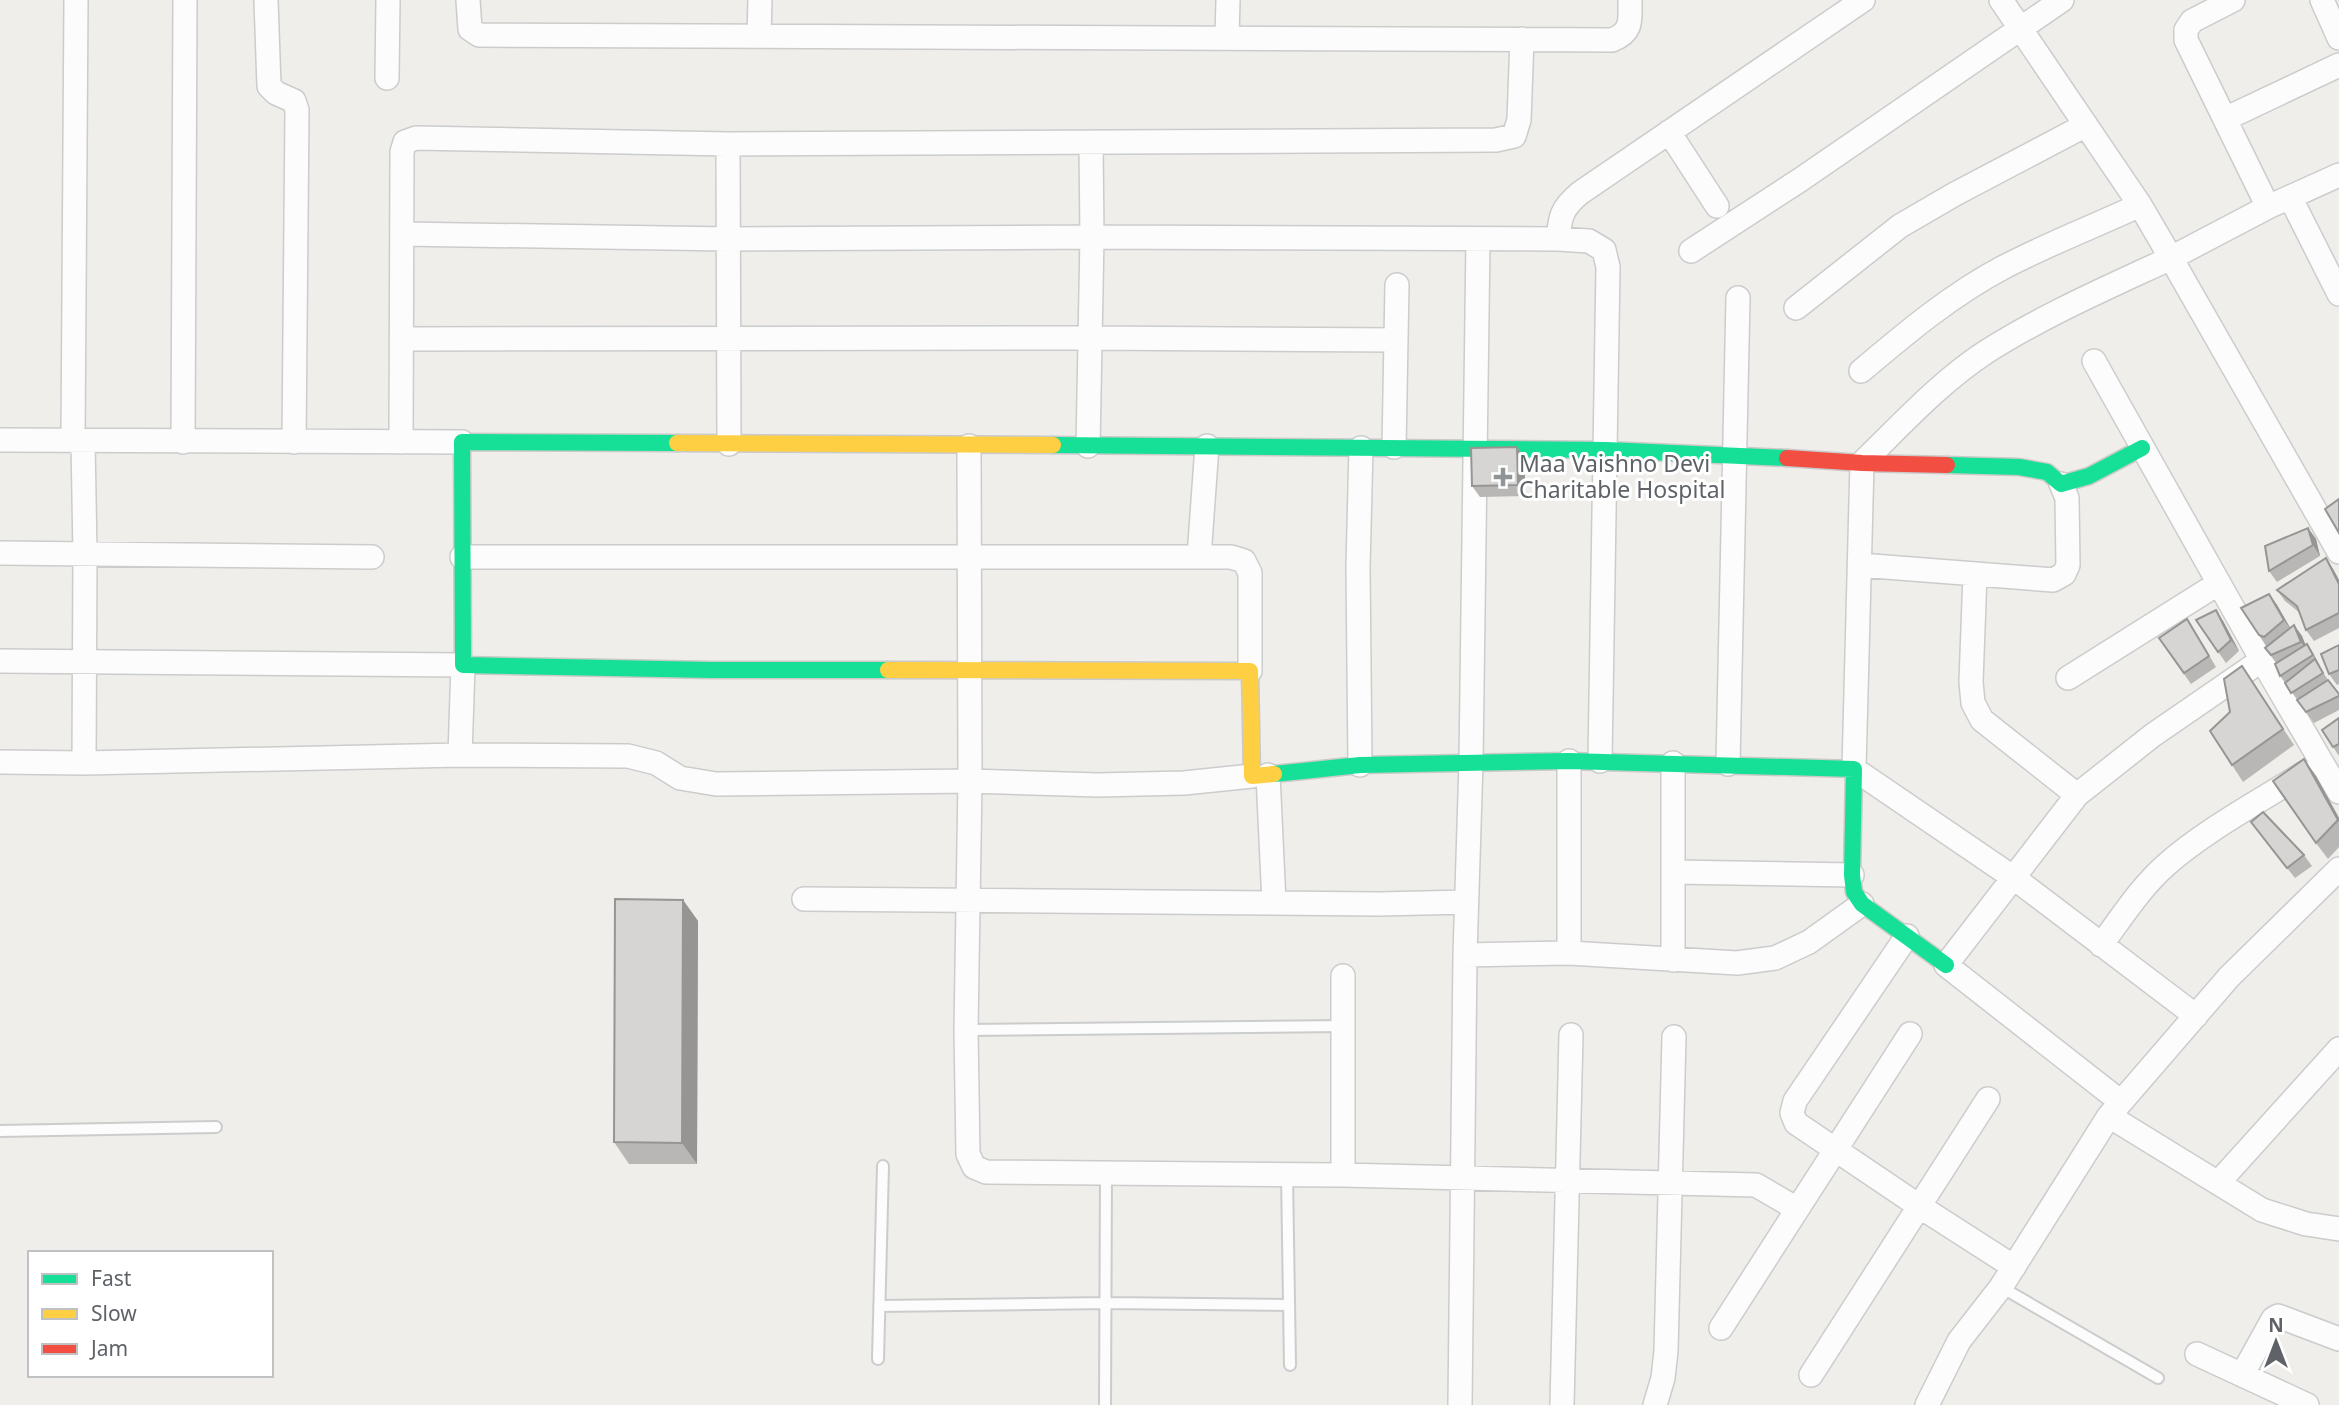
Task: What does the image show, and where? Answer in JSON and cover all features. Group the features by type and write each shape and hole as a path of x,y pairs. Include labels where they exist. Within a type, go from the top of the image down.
{"street":[{"path":"76,0 78,441 85,554 84,763"},
{"path":"183,442 185,0"},
{"path":"266,0 269,86 276,93 294,101 297,110 294,442"},
{"path":"387,78 388,0"},
{"path":"468,0 470,29 479,35 1612,40 1623,36 1629,27 1630,0"},
{"path":"759,35 760,0"},
{"path":"1227,0 1227,38"},
{"path":"1558,239 1565,206 1580,193 1863,0"},
{"path":"2001,0 2140,205 2339,552"},
{"path":"1690,250 1800,180 2062,0"},
{"path":"2233,0 2192,21 2186,30 2186,40 2268,207"},
{"path":"2322,0 2339,38"},
{"path":"401,442 402,152 405,142 416,138 728,144 1454,142 1505,138 1514,136 1519,120 1522,39"},
{"path":"2225,119 2339,65"},
{"path":"1796,307 1900,226 2086,125"},
{"path":"1669,132 1717,206"},
{"path":"728,144 729,444"},
{"path":"1088,446 1091,144"},
{"path":"2339,174 2045,318 1984,353 1931,396 1863,463 1852,875 1854,892 1863,904 1946,965 2115,1109 2218,1183 2262,1210 2306,1224 2339,1229"},
{"path":"2290,197 2339,294"},
{"path":"1861,370 1956,296 2004,267 2140,205"},
{"path":"402,234 729,239 1092,237 1558,239 1589,242 1604,250 1608,267 1600,761"},
{"path":"1460,1405 1478,239"},
{"path":"1394,447 1397,285"},
{"path":"1728,764 1738,298"},
{"path":"402,339 1396,340"},
{"path":"2094,361 2339,792"},
{"path":"0,440 1606,450 1733,454 1863,463 2018,467 2046,472 2061,484 2067,498 2068,565 2064,574 2053,580 1860,565"},
{"path":"460,755 463,665 462,442"},
{"path":"969,446 970,781 966,1030 968,1154 974,1167 986,1172 1287,1174 1756,1185 1797,1209"},
{"path":"1199,557 1207,446"},
{"path":"1360,765 1361,448"},
{"path":"2061,484 2089,476 2143,448"},
{"path":"0,553 372,557"},
{"path":"462,557 1231,557 1244,561 1250,573 1250,671 1273,903"},
{"path":"1975,574 1970,682 1973,703 1982,720 2077,795"},
{"path":"2068,678 2219,583"},
{"path":"1946,965 2077,795 2153,735 2262,660"},
{"path":"0,661 711,670 1250,671"},
{"path":"0,762 84,763 460,755 628,756 656,763 680,778 716,784 970,781 1097,785 1184,783 1360,765 1471,762 1600,761 1854,769 2014,878 2196,1016"},
{"path":"1569,761 1569,953"},
{"path":"2101,944 2143,888 2167,864 2195,843 2322,762"},
{"path":"1674,764 1674,960"},
{"path":"1674,872 1852,875"},
{"path":"1927,1405 1959,1342 2001,1287 2115,1109 2230,977 2338,872"},
{"path":"804,899 1466,902"},
{"path":"1465,955 1569,953 1737,963 1775,958 1809,942 1863,904"},
{"path":"1907,936 1795,1101 1792,1113 1796,1123 2014,1267"},
{"path":"1343,976 1343,1175"},
{"path":"1721,1328 1910,1034"},
{"path":"1562,1405 1571,1035"},
{"path":"1655,1405 1663,1378 1666,1350 1674,1037"},
{"path":"2218,1183 2339,1049"},
{"path":"1811,1375 1988,1099"},
{"path":"2242,1375 2273,1319 2278,1316 2339,1339"},
{"path":"2197,1354 2307,1405"}],"lane":[{"path":"966,1030 1343,1026"},
{"path":"0,1131 216,1127"},
{"path":"878,1359 883,1166"},
{"path":"1105,1405 1106,1174"},
{"path":"1287,1174 1290,1365"},
{"path":"2001,1287 2158,1378"},
{"path":"879,1306 1107,1303 1289,1305"}],"building":[{"path":"1517,447 1518,485 1472,486 1471,448"},
{"path":"2339,499 2339,533 2325,509"},
{"path":"2308,528 2313,545 2269,571 2265,546"},
{"path":"2326,558 2339,584 2339,613 2306,630 2297,606 2277,590"},
{"path":"2269,594 2284,620 2264,637 2259,635 2241,608"},
{"path":"2216,610 2231,640 2218,652 2196,620"},
{"path":"2187,619 2209,656 2184,673 2159,638"},
{"path":"2294,625 2301,642 2271,655 2265,648"},
{"path":"2307,644 2313,655 2280,676 2275,664"},
{"path":"2339,645 2339,670 2329,674 2321,654"},
{"path":"2315,659 2323,673 2291,693 2285,683"},
{"path":"2242,666 2283,729 2232,765 2210,731 2230,712 2224,679"},
{"path":"2328,680 2339,696 2306,712 2297,700"},
{"path":"2339,718 2339,744 2333,747 2322,730"},
{"path":"2304,759 2338,820 2316,843 2273,781"},
{"path":"2263,812 2304,855 2287,868 2251,822"},
{"path":"615,899 683,900 682,1143 614,1142"}],"traffic: fast":[{"path":"677,443 462,442 463,665 888,670"},
{"path":"1053,445 1606,450 1787,458"},
{"path":"1947,465 2019,467 2047,472 2061,484 2089,476 2142,448"},
{"path":"1274,774 1360,765 1569,761 1854,769 1854,892 1862,904 1946,965"}],"traffic: slow":[{"path":"677,443 1053,445"},
{"path":"888,670 1250,671 1252,776 1274,774"}],"traffic: jam":[{"path":"1787,458 1947,465"}],"place":[{"name":"Maa Vaishno Devi Charitable Hospital","path":"1503,477"}]}
